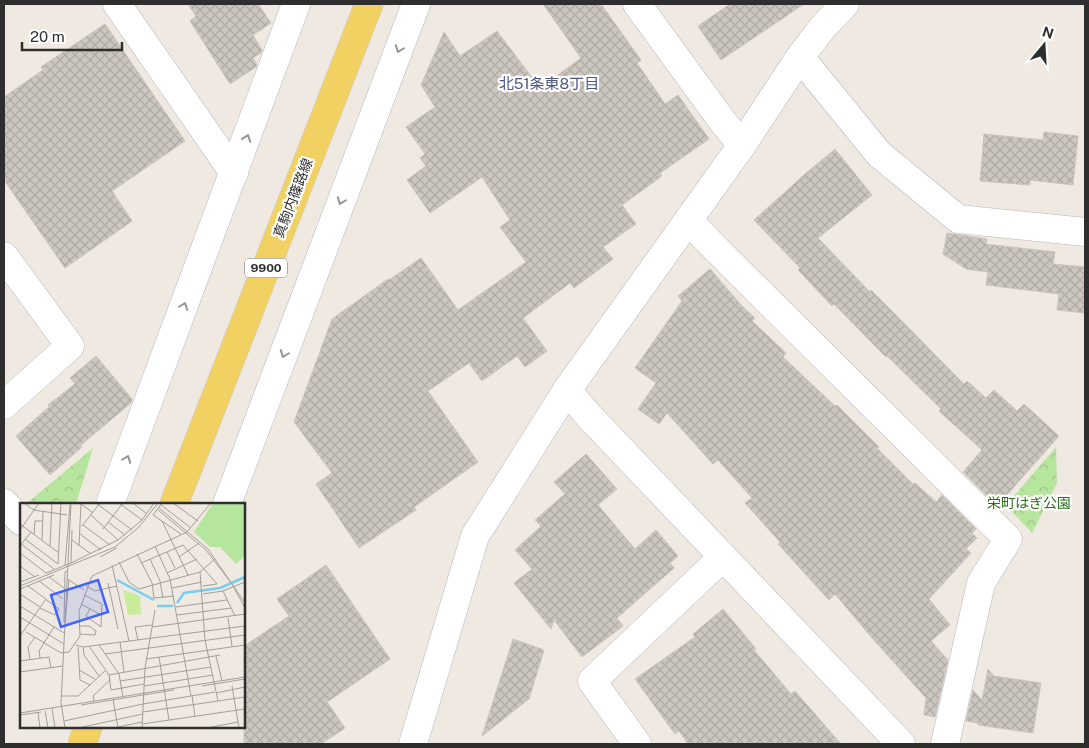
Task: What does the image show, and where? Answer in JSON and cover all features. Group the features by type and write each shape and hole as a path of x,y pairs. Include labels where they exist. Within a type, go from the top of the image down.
{"main road":[{"name":"真駒内篠路線","path":"174,503 369,4"},
{"path":"82,744 88,728"}],"street":[{"path":"117,4 234,173"},
{"path":"110,503 296,4"},
{"path":"227,503 416,4"},
{"path":"638,4 723,122 742,145"},
{"path":"413,744 475,536 567,390 742,145 800,57 823,27 845,4"},
{"path":"800,57 878,154 958,218 1085,232"},
{"path":"688,220 1008,539 981,583 945,744"},
{"path":"4,256 70,346 4,405"},
{"path":"567,390 588,415 901,744"},
{"path":"4,503 20,520"},
{"path":"637,744 592,681 723,558"}],"green space":[{"name":"栄町はぎ公園","path":"1056,447 1057,483 1032,533 1006,505"},
{"path":"93,448 76,503 27,503"}],"building":[{"path":"188,4 258,4 271,23 253,35 262,50 261,53 253,58 257,65 256,67 230,84 190,21 196,16"},
{"path":"543,4 601,4 641,60 637,63 665,104 678,95 709,139 660,173 662,176 622,205 636,224 603,247 613,259 574,288 570,283 523,318 547,351 525,367 517,356 482,381 469,363 428,391 478,462 414,507 416,510 359,548 316,484 332,473 294,422 332,319 388,279 421,258 458,310 526,262 500,227 510,220 482,177 430,213 407,180 426,166 420,158 425,154 406,127 435,107 421,85 444,32 460,56 497,31 540,88 581,58"},
{"path":"730,4 804,4 721,60 698,26"},
{"path":"105,24 185,141 112,191 132,221 65,268 4,180 4,97 43,70 41,67"},
{"path":"1044,132 1078,136 1073,185 1030,180 1030,185 980,181 984,134 1043,140"},
{"path":"835,149 872,195 818,238 964,384 967,381 986,398 994,390 1017,411 1024,404 1059,436 997,506 963,472 982,450 939,411 941,409 834,304 832,306 798,270 800,268 754,220"},
{"path":"947,233 987,239 986,244 1055,252 1053,264 1085,267 1085,313 1057,310 1059,294 986,285 988,272 966,269 943,254"},
{"path":"710,269 755,318 752,321 786,353 783,357 835,406 837,405 913,484 915,483 936,502 942,495 976,529 972,533 977,538 966,549 971,553 929,599 950,625 931,641 948,660 935,717 924,715 926,698 835,594 829,600 778,544 780,542 745,503 752,498 718,460 713,464 667,413 659,424 638,409 656,383 635,368 682,301 678,296"},
{"path":"96,356 132,399 131,403 81,445 82,447 50,475 16,436 50,406 48,405 75,384 70,378"},
{"path":"586,454 617,489 598,505 635,549 656,530 678,556 670,563 674,568 617,618 623,626 582,657 554,620 551,629 514,583 532,569 515,550 541,526 535,520 565,494 554,482"},
{"path":"326,565 390,659 327,702 345,728 321,744 244,744 245,645 289,616 277,599"},
{"path":"723,609 791,694 795,691 841,744 688,744 679,731 675,734 635,679 695,637 693,634"},
{"path":"513,639 544,650 529,699 482,736"},
{"path":"988,669 994,676 1041,683 1033,733 978,725 978,723 966,721 973,690 982,700"}],"district":[{"name":"北51条東8丁目","path":"549,83"}]}
